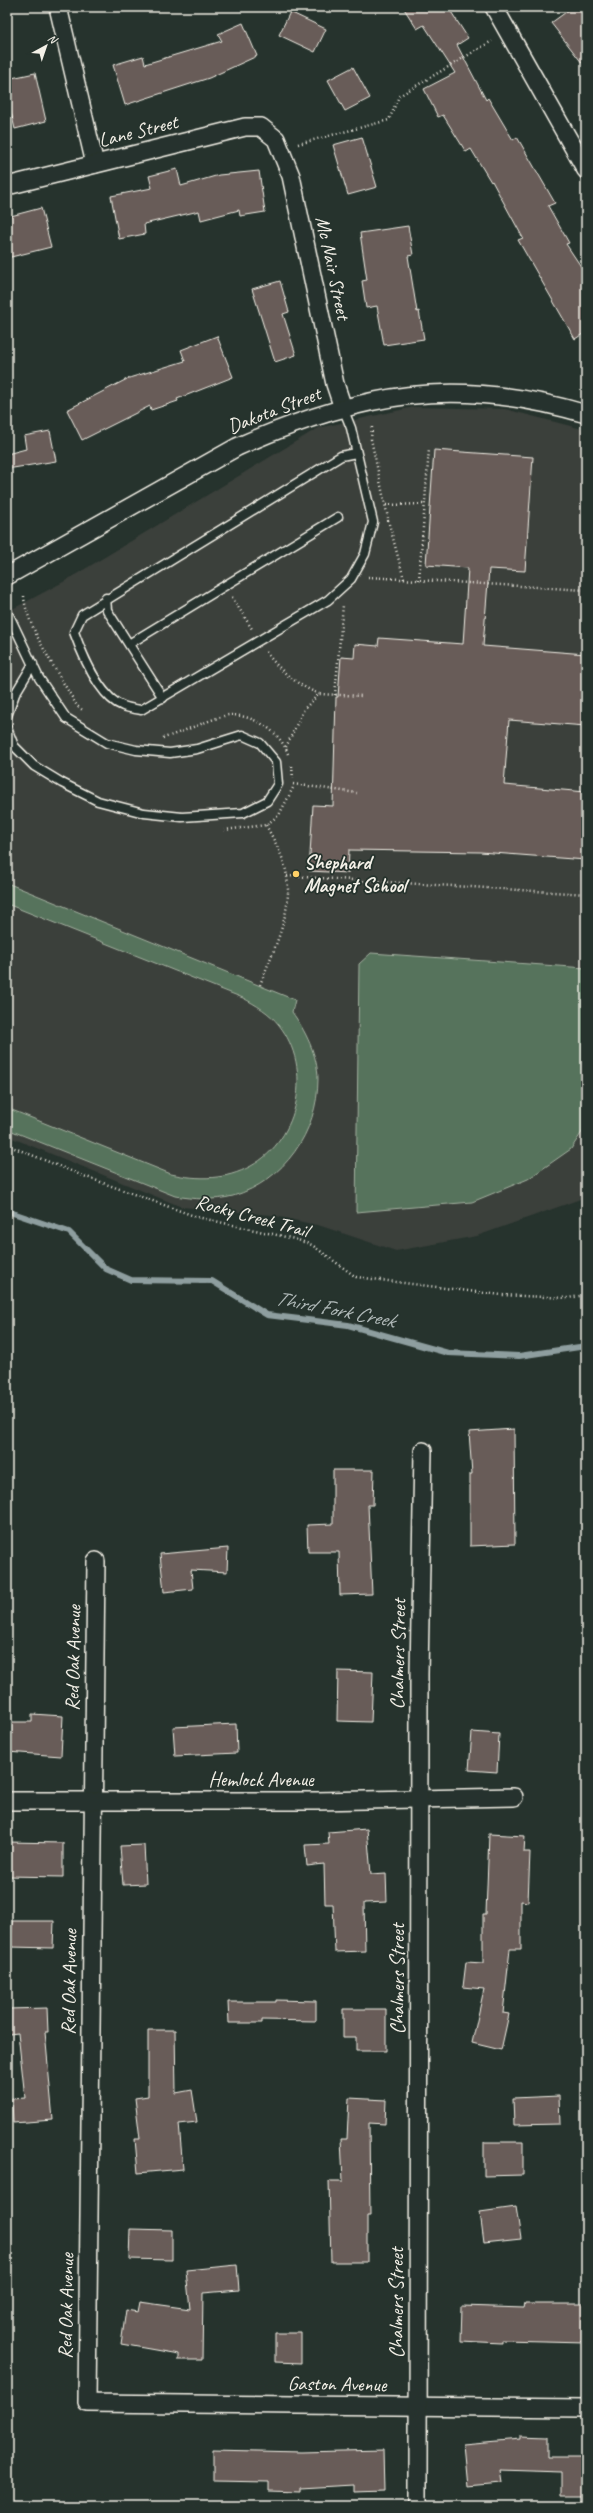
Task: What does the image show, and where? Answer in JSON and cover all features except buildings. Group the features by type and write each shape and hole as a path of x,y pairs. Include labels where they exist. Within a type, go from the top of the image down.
{"street":[{"path":"58,7 95,164"},
{"path":"494,7 586,170"},
{"name":"Lane Street","path":"7,186 245,127 261,127 276,139"},
{"name":"Mc Nair Street","path":"276,139 291,176 335,384 343,408"},
{"name":"Dakota Street","path":"7,576 237,447 277,429 343,408 423,393 471,392 517,398 586,414"},
{"name":"Chalmers Street","path":"418,2506 419,1799 423,1451"},
{"name":"Red Oak Avenue","path":"87,2403 96,1561"},
{"name":"Hemlock Avenue","path":"7,1801 419,1799 514,1797"},
{"name":"Gaston Avenue","path":"87,2403 586,2408"}],"lane":[{"path":"343,408 351,428 373,522 365,554 351,579 328,600 141,710 122,706 107,695 84,658 74,632 82,615 106,598 341,456 356,453"},
{"path":"129,644 338,517"},
{"path":"106,598 107,610 162,698"},
{"path":"7,611 39,678 66,718 107,743 136,750 170,752 197,749 242,735 260,743 276,762 278,784 267,801 243,813 182,817 144,813 98,801 34,766 14,746 7,728"},
{"path":"7,716 15,694 33,664"}],"path":[{"path":"298,144 389,120 399,96 508,31"},
{"path":"372,427 371,439 388,520 404,579"},
{"path":"419,580 429,449"},
{"path":"386,505 425,504"},
{"path":"387,527 388,520"},
{"path":"364,582 371,572"},
{"path":"368,577 586,590"},
{"path":"336,608 348,599"},
{"path":"335,695 343,604"},
{"path":"259,654 271,647"},
{"path":"286,748 304,709 319,694 363,696"},
{"path":"293,784 357,793"},
{"path":"260,985 289,903 287,876 282,856 266,825"},
{"path":"287,876 586,894"},
{"name":"Rocky Creek Trail","path":"7,1145 81,1175 197,1217 295,1239 312,1246 356,1277 501,1296 568,1298 586,1295"}],"shaded area":[{"name":"Shephard Magnet School","path":"414,407 505,409 586,430 586,1197 477,1236 396,1251 321,1226 271,1215 182,1207 7,1136 7,612 65,581 318,428"}],"green space":[{"path":"7,883 295,1000 292,1012 302,1027 316,1061 318,1079 316,1099 312,1118 305,1135 295,1152 268,1179 251,1189 226,1198 197,1199 175,1196 7,1129 7,1108 171,1174 212,1178 242,1171 268,1154 281,1139 290,1121 296,1102 298,1081 296,1061 290,1042 279,1025 253,1003 7,904"},
{"path":"371,953 586,968 586,1126 571,1149 528,1179 472,1202 356,1212 359,964"}],"waterway":[{"name":"Third Fork Creek","path":"7,1211 69,1232 106,1269 131,1280 212,1281 267,1315 348,1325 448,1353 519,1356 586,1346"}],"place":[{"name":"Shephard Magnet School","path":"296,874"}]}
